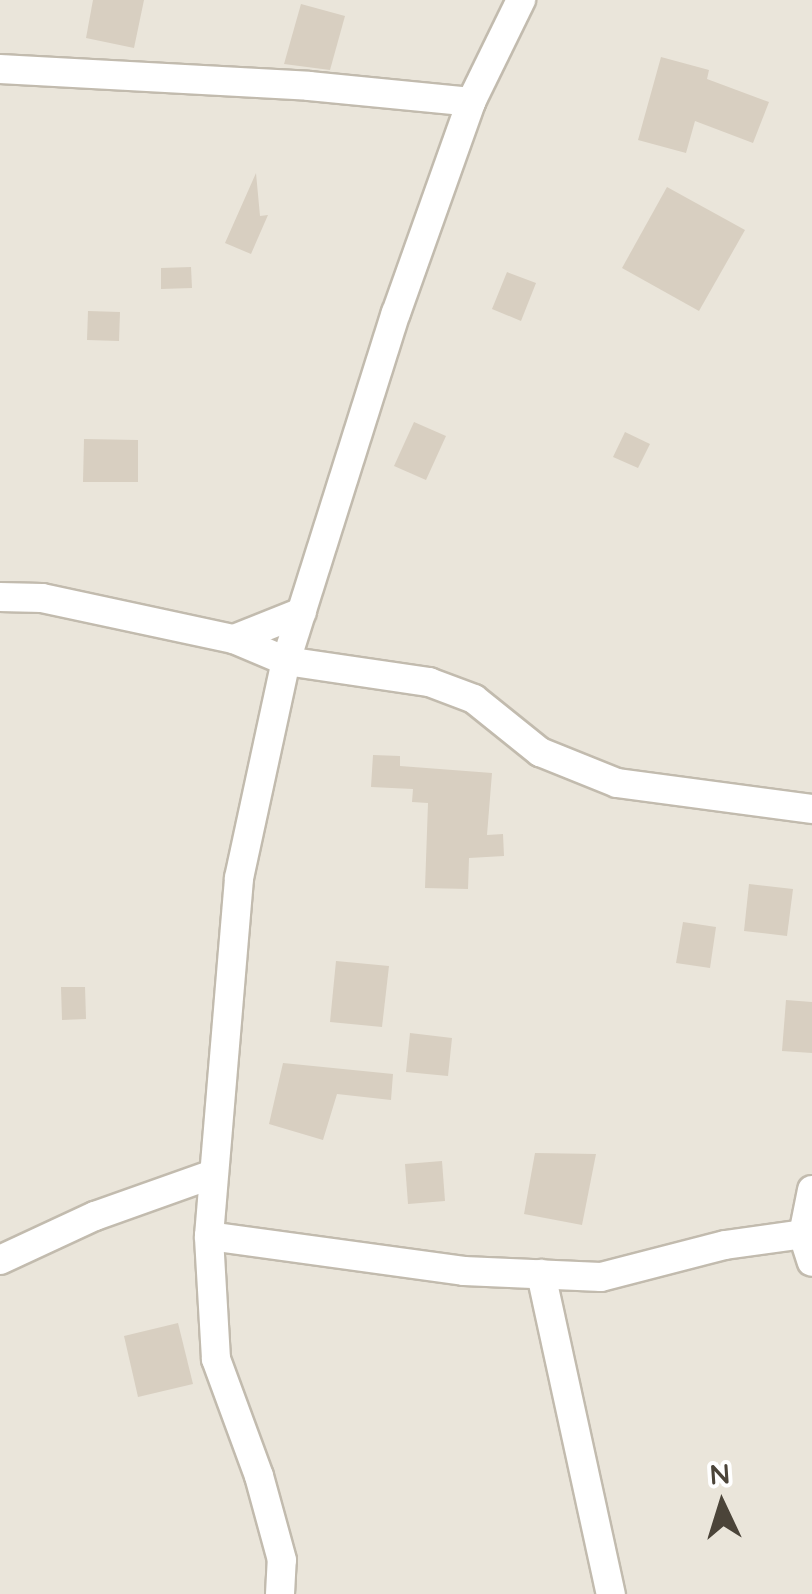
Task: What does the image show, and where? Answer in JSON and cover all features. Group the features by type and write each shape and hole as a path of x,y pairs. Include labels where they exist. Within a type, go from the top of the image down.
{"street":[{"path":"280,1594 282,1560 259,1476 216,1360 209,1236 239,878 286,661 396,313 471,102 522,0"},
{"path":"0,70 309,86 471,102"},
{"path":"0,597 42,598 234,639 286,661 429,682 474,699 540,752 617,783 812,809"},
{"path":"234,639 302,612"},
{"path":"0,1260 94,1216 213,1174"},
{"path":"209,1236 464,1271 600,1277 725,1244 809,1243 812,1190"},
{"path":"540,1274 611,1594"}],"shaded area":[{"path":"0,0 812,0 812,1594 0,1594"}],"building":[{"path":"93,0 144,0 134,48 86,38"},
{"path":"301,4 345,16 330,70 284,64"},
{"path":"661,57 709,70 707,79 769,102 753,143 695,121 686,153 638,140"},
{"path":"256,173 260,216 268,215 251,254 225,243"},
{"path":"667,187 745,230 699,311 622,268"},
{"path":"191,267 192,288 161,289 161,268"},
{"path":"507,272 536,283 521,321 492,309"},
{"path":"88,311 120,312 119,341 87,340"},
{"path":"414,422 446,436 426,480 394,466"},
{"path":"625,432 650,444 638,468 613,457"},
{"path":"84,439 138,440 138,482 83,482"},
{"path":"373,755 400,756 400,766 492,773 487,835 503,834 504,856 469,858 468,889 425,888 428,803 412,802 413,789 371,787"},
{"path":"749,884 793,889 787,936 744,931"},
{"path":"683,922 716,927 710,968 676,963"},
{"path":"336,961 389,966 382,1027 330,1022"},
{"path":"61,987 85,987 86,1019 62,1020"},
{"path":"786,1000 812,1002 812,1053 782,1051"},
{"path":"410,1033 452,1038 448,1076 406,1072"},
{"path":"283,1063 393,1074 391,1100 337,1094 323,1140 269,1124"},
{"path":"535,1153 596,1154 582,1225 524,1214"},
{"path":"442,1161 445,1201 408,1204 405,1164"},
{"path":"178,1323 193,1384 138,1397 124,1336"}]}
